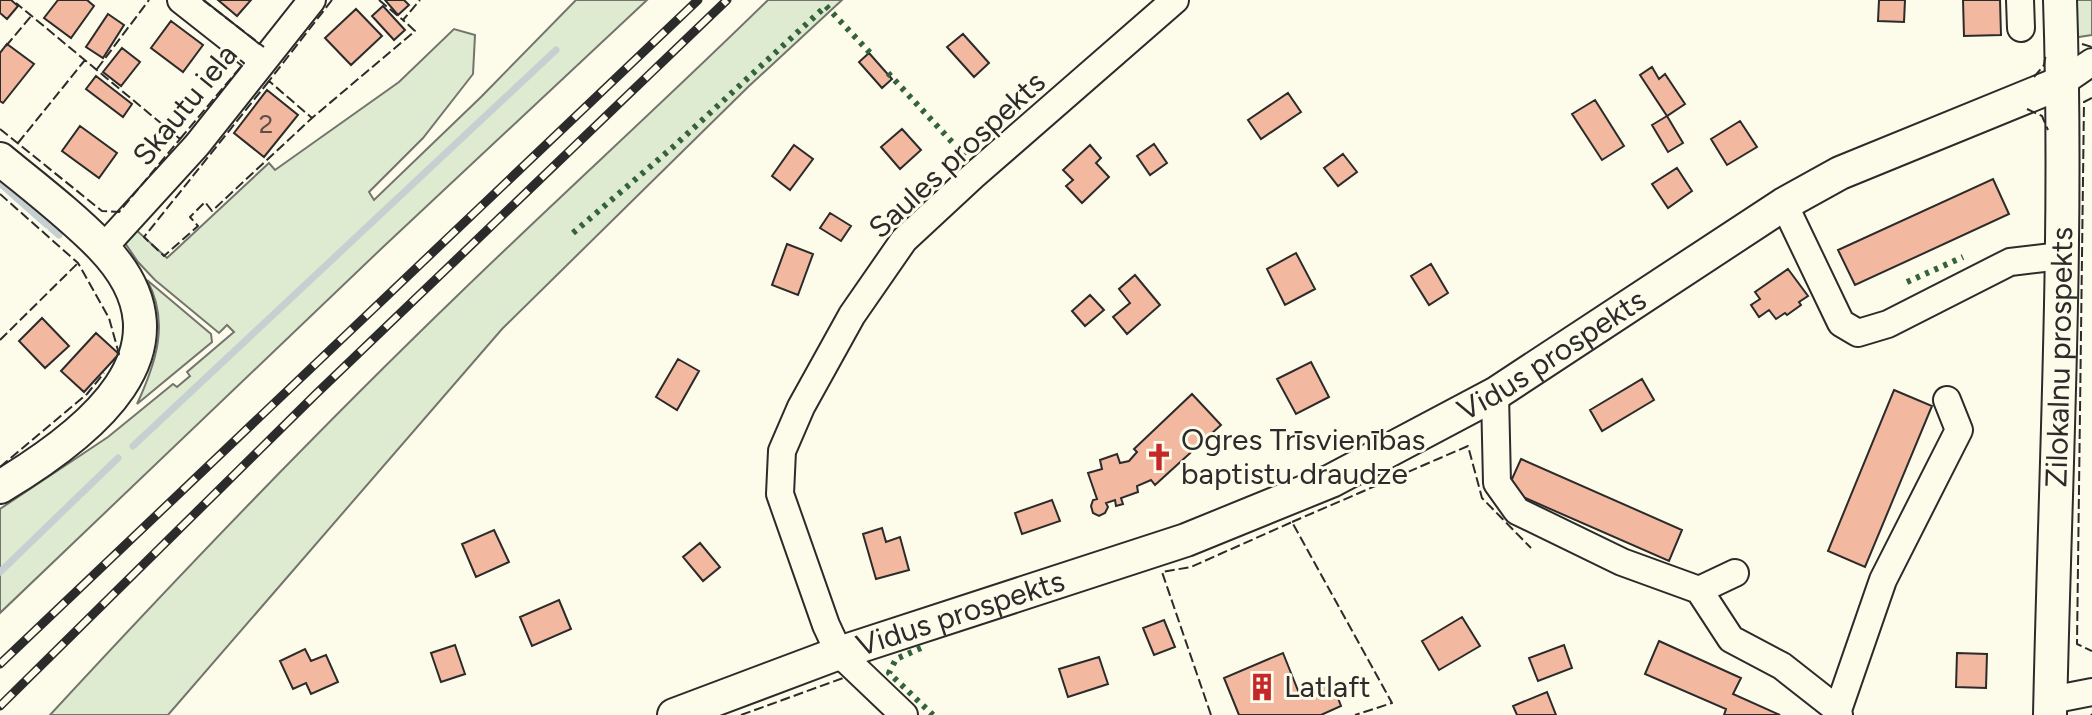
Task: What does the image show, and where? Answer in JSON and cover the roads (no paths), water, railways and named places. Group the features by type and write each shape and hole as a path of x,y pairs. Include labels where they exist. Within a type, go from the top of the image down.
{"main road":[{"name":"Zilokalnu prospekts","path":"2050,707 2061,256 2063,82 2060,0"},
{"name":"Vidus prospekts","path":"674,715 839,653 1186,540 1331,481 1495,394 1784,204 1840,173 2063,82"},
{"path":"0,159 103,248 121,273 137,312 139,334 135,355 123,385 108,405 83,430 0,487"}],"street":[{"path":"181,0 261,63"},
{"name":"Skautu iela","path":"103,248 197,145 312,0"},
{"name":"Saules prospekts","path":"839,653 780,494 782,451 801,407 852,315 904,240 1175,0"},
{"path":"2020,0 2021,28"},
{"name":"Vidus prospekts","path":"2063,82 2092,62"},
{"path":"1784,204 1841,323 1858,333 1888,324 2010,262 2061,256"},
{"path":"1495,394 1497,483 1517,511 1622,562 1699,590 1731,639 1782,666 1838,712 1883,580 1959,430 1947,400"},
{"path":"1699,590 1735,573"},
{"path":"839,653 904,715"},
{"path":"2050,707 2092,692"}],"waterway":[{"path":"133,446 556,50"},
{"path":"0,183 47,225"},
{"path":"51,228 59,235"},
{"path":"0,572 118,458"}],"railway":[{"path":"0,664 698,0"},
{"path":"0,706 316,394 727,0"}],"place":[{"name":"Ogres Trīsvienības baptistu draudze","path":"1159,457"},
{"name":"Latlaft","path":"1262,687"}]}
